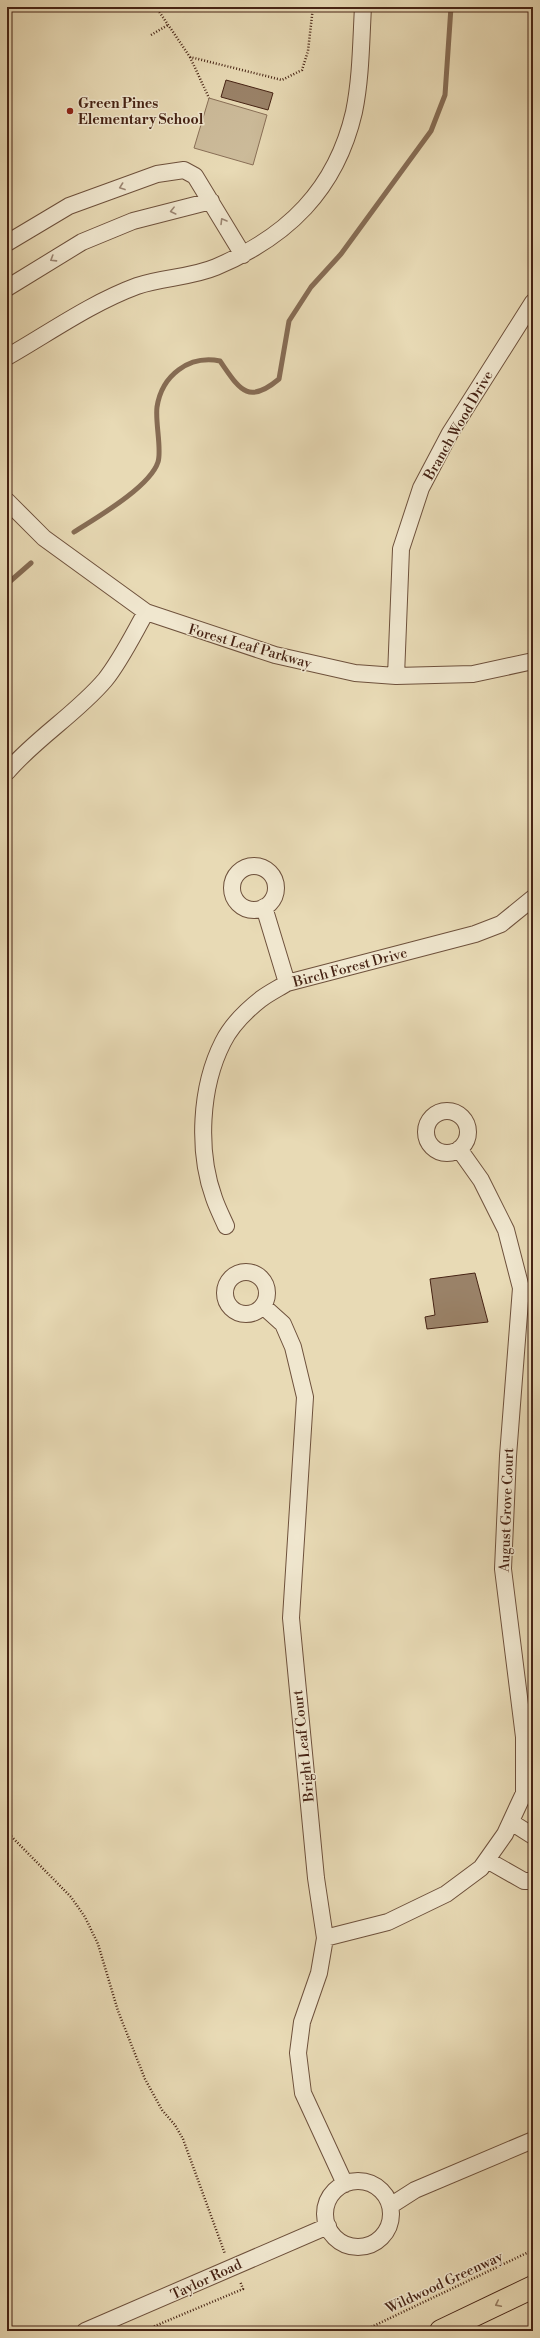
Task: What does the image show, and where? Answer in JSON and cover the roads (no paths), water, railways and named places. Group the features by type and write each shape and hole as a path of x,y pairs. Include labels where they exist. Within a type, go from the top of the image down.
{"highway":[{"path":"441,2331 533,2287"}],"street":[{"path":"7,357 110,297 138,286 192,275 243,255 264,243 286,227 307,208 324,185 337,161 354,112 358,83 363,7"},
{"path":"7,243 69,206 157,174 184,170 194,176 211,201 243,255"},
{"path":"7,288 82,242 133,221 211,201"},
{"name":"Branch Wood Drive","path":"396,676 401,549 421,488 450,433 533,302"},
{"name":"Forest Leaf Parkway","path":"7,501 44,538 146,612 275,655 354,673 396,676 473,674 533,661"},
{"path":"7,772 26,751 104,680 124,652 146,612"},
{"name":"Birch Forest Drive","path":"226,1226 214,1197 206,1166 204,1136 210,1079 223,1042 232,1028 262,998 287,983 475,934 501,924 533,898"},
{"path":"264,907 287,983"},
{"name":"August Grove Court","path":"325,1938 388,1922 446,1894 481,1868 511,1822 524,1793 524,1737 502,1569 508,1456 521,1288 506,1230 481,1180 459,1149"},
{"name":"Bright Leaf Court","path":"263,1306 283,1324 293,1347 305,1397 291,1618 316,1878 325,1938 318,1973 302,2022 298,2054 303,2093 345,2184"},
{"path":"511,1822 533,1836"},
{"path":"487,1860 524,1881 533,1881"},
{"path":"390,2206 415,2190 533,2140"},
{"path":"359,2182 372,2185 380,2190 390,2206 389,2224 385,2232 371,2244 352,2246 336,2238 328,2226 325,2213 327,2204 337,2189 345,2184 359,2182"},
{"name":"Taylor Road","path":"85,2331 328,2226"}],"waterway":[{"path":"74,532 121,501 145,482 153,472 159,457 157,407 165,385 179,370 188,364 198,361 220,361 239,386 251,392 259,391 268,387 279,379 289,321 311,287 341,254 431,131 445,95 451,7"},
{"path":"7,584 31,563"}],"place":[{"name":"Green Pines Elementary School","path":"70,111"}]}
